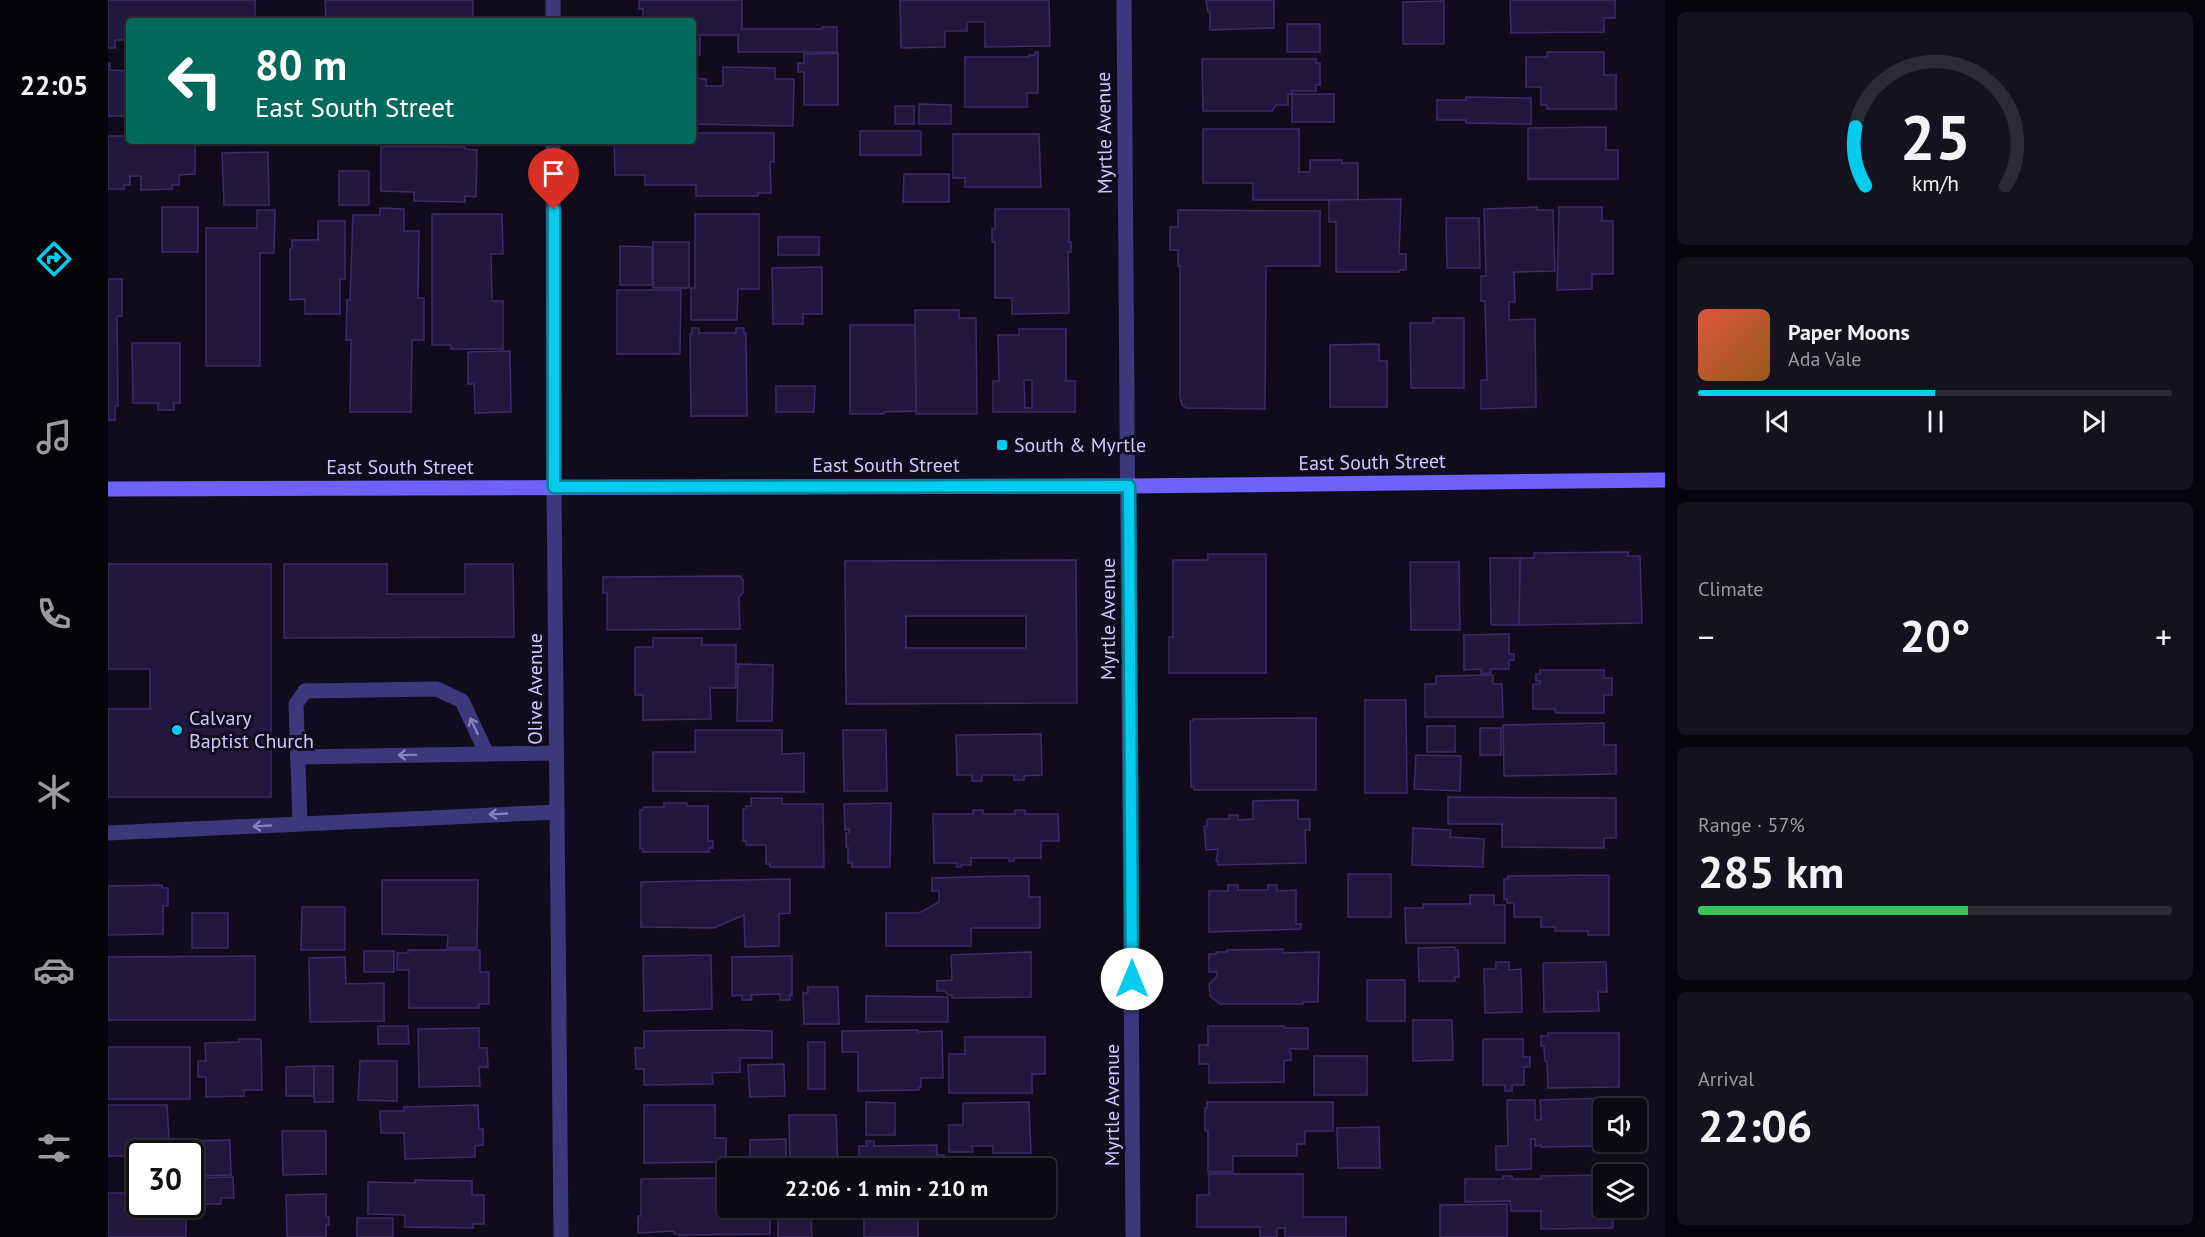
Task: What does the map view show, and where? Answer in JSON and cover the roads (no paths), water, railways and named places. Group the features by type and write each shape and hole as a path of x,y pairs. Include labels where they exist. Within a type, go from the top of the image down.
{"main road":[{"name":"East South Street","path":"108,489 1129,486 1665,480"}],"street":[{"path":"553,0 553,18"},
{"name":"Myrtle Avenue","path":"1124,0 1133,1237"},
{"name":"Olive Avenue","path":"553,144 561,1237"},
{"path":"300,824 296,704 305,691 437,689 462,701 487,754"},
{"path":"298,757 556,753"},
{"path":"108,833 557,812"}],"place":[{"name":"South & Myrtle","path":"1002,445"},
{"name":"Calvary Baptist Church","path":"177,730"}]}
